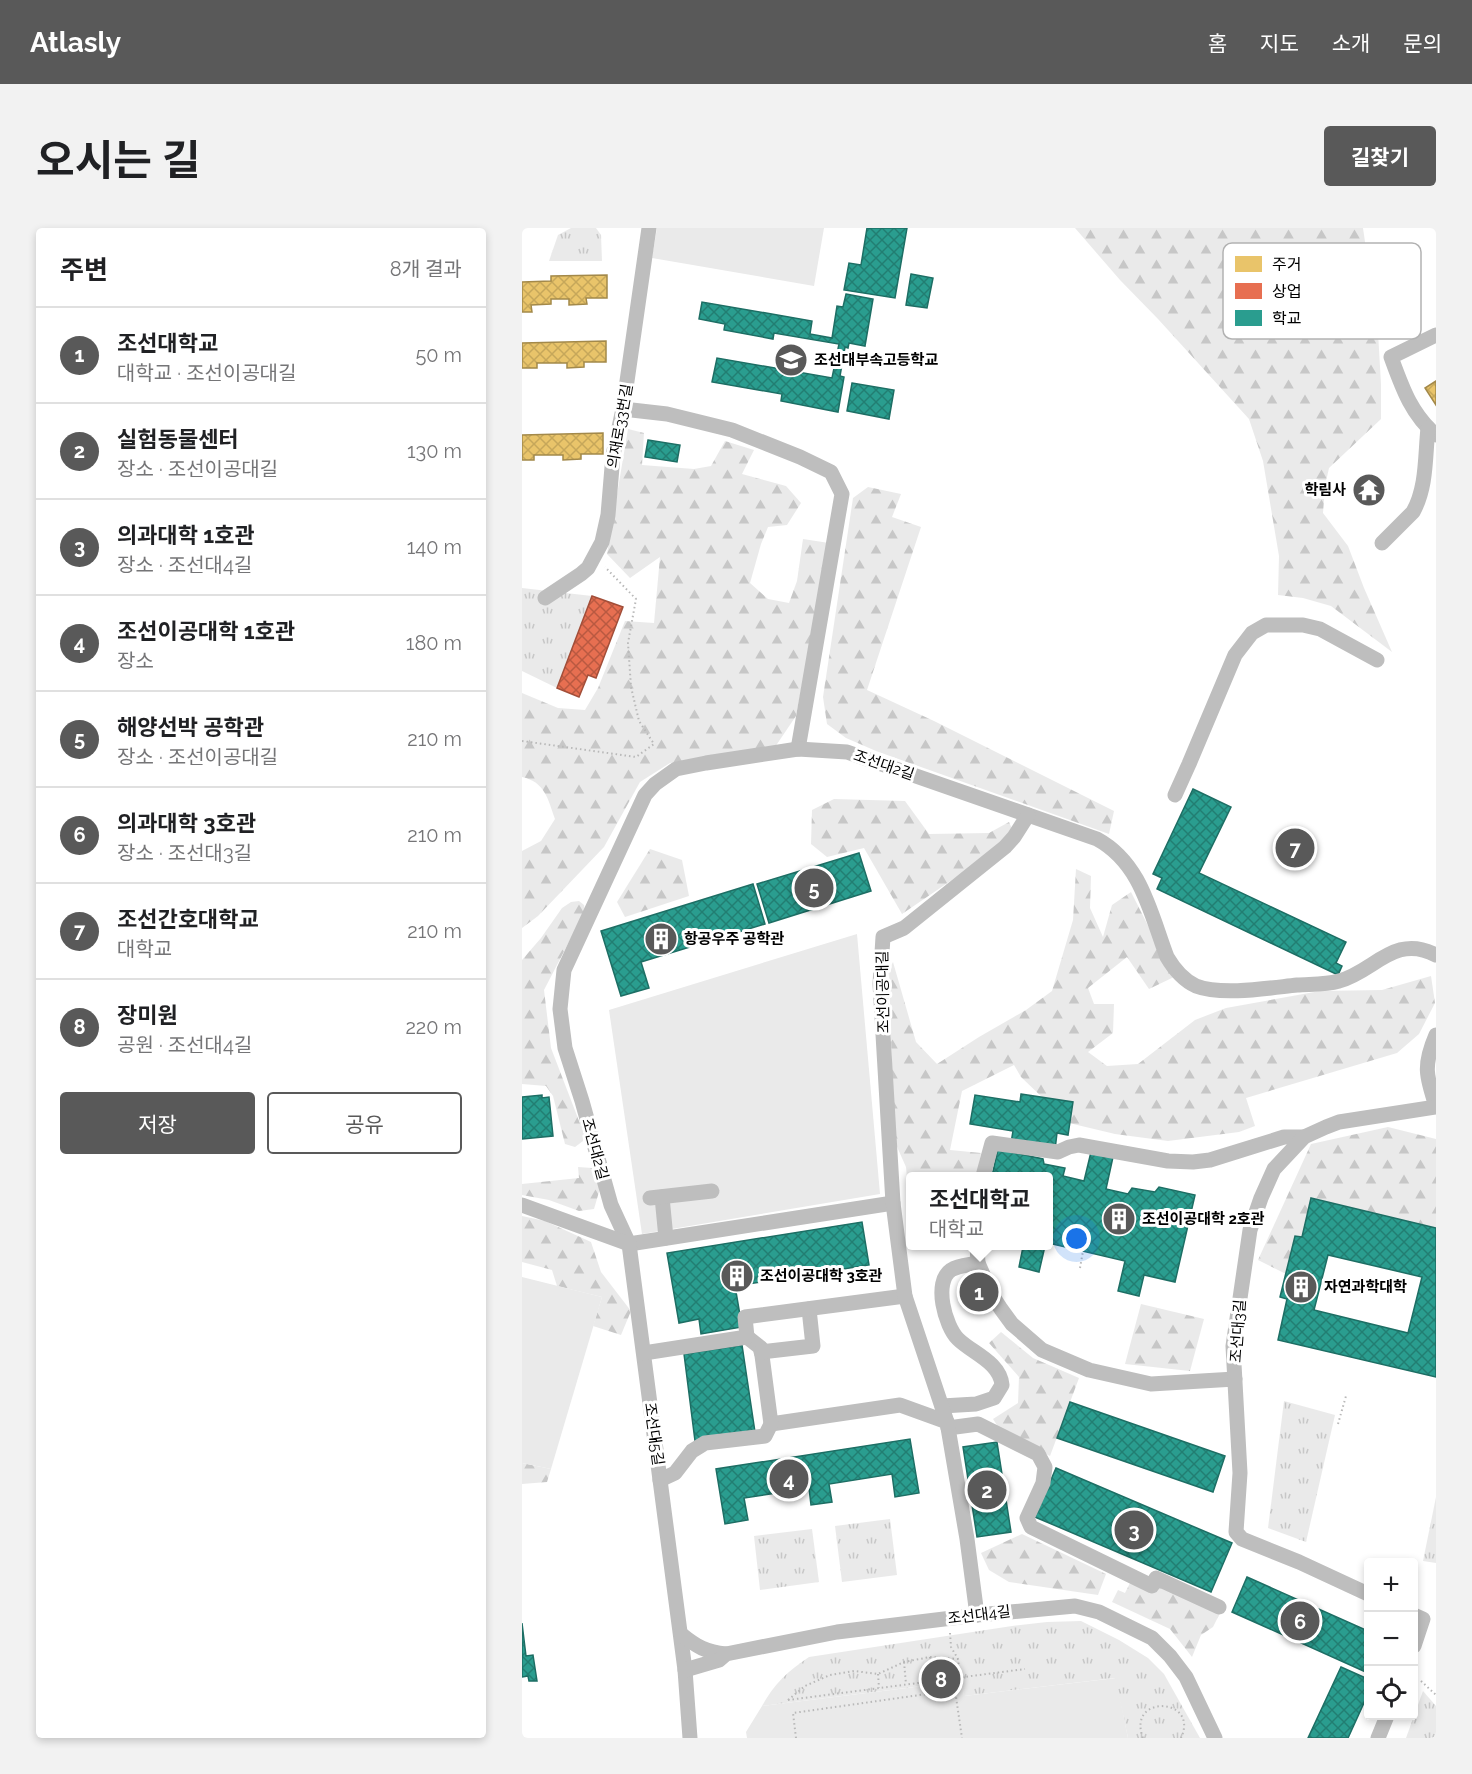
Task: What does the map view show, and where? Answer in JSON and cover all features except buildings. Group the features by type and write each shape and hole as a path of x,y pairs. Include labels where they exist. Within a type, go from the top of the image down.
{"street":[{"name":"의재로33번길","path":"545,598 588,568 595,558 606,525 613,455 624,409 649,228"},
{"path":"1382,543 1416,507 1422,489 1432,431 1409,404 1391,357 1436,335"},
{"path":"624,409 668,414 732,430 831,472 842,494 798,750"},
{"path":"1175,795 1235,655 1252,633 1266,625 1303,625 1320,629 1377,660"},
{"name":"조선대2길","path":"629,1244 611,1205 566,1048 560,1009 564,970 649,789 676,769 798,750 847,752 1097,839 1116,851 1132,870 1140,884 1167,957 1173,967 1189,982 1210,990 1328,983 1340,981 1393,952 1415,948 1436,955"},
{"name":"조선이공대길","path":"976,1615 968,1548 947,1425 905,1296 893,1203 880,984 883,937 904,928 1005,847 1029,815"},
{"path":"1436,1035 1426,1064 1429,1085 1436,1107"},
{"name":"조선대3길","path":"1364,1592 1242,1539 1236,1532 1239,1473 1233,1347 1250,1230 1274,1169 1304,1137 1339,1122 1436,1107"},
{"path":"984,1172 992,1143 1058,1152 1078,1145 1181,1162 1210,1160 1284,1137 1304,1137"},
{"path":"666,1238 656,1198 711,1191"},
{"path":"522,1205 629,1244 893,1203"},
{"name":"조선대5길","path":"629,1244 681,1634 690,1738"},
{"path":"977,1250 978,1263 992,1295 1008,1319 1042,1350 1089,1370 1151,1384 1235,1379"},
{"path":"942,1406 976,1404 994,1398 1002,1385 999,1373 994,1366 956,1338 943,1303 941,1287 944,1278 951,1270 978,1263"},
{"path":"660,1480 675,1473 692,1451 705,1443 765,1436 771,1424 761,1348 747,1337 745,1317 905,1296"},
{"path":"761,1352 813,1346 809,1309"},
{"path":"644,1353 747,1337"},
{"path":"771,1424 900,1405 947,1425 978,1424 1038,1454 1045,1467 1043,1483 1027,1518 1031,1527 1152,1586 1156,1578 1219,1607"},
{"name":"조선대4길","path":"685,1670 719,1660 726,1654 837,1632 976,1615 1075,1606 1099,1612 1152,1638 1186,1677 1215,1738"},
{"path":"1418,1617 1423,1619 1418,1632"},
{"path":"681,1634 708,1652 726,1654"},
{"path":"1378,1738 1385,1720"}],"path":[{"path":"522,741 636,757 654,744 639,721 631,687 628,643 636,598 595,558"},
{"path":"1080,1268 1083,1251"},
{"path":"1338,1424 1346,1396"},
{"path":"950,1630 951,1647 958,1659 960,1677 955,1690 962,1738"},
{"path":"958,1659 930,1658 904,1662 878,1674 854,1671 830,1675 805,1686 788,1700 1025,1669"},
{"path":"930,1658 932,1681"},
{"path":"904,1662 906,1684"},
{"path":"878,1674 879,1688"},
{"path":"1421,1681 1436,1695"},
{"path":"796,1738 793,1713 955,1690"},
{"path":"1143,1738 1140,1730 1141,1723 1148,1711 1154,1707 1168,1706 1180,1714 1184,1721 1181,1738"},
{"path":"1180,1714 1189,1710"}],"green space":[{"path":"571,228 596,228 601,235 602,261 549,261 558,235"},
{"path":"657,228 824,228 814,286 652,258"},
{"path":"1075,228 1363,228 1365,243 1223,243 1223,339 1378,339 1381,419 1329,468 1323,513 1348,546 1392,652 1331,606 1303,598 1278,595 1279,556 1263,461 1249,419"},
{"path":"628,429 644,433 642,465 694,469 711,466 725,441 754,450 742,474 786,486 801,503 787,525 768,527 761,544 750,583 768,599 789,603 797,581 803,539 829,543 796,716 775,747 670,763 640,782 604,847 538,916 522,928 522,851 541,841 555,819 548,798 541,787 530,779 522,777 522,693 558,708 585,710 598,688 625,621 654,623 660,557 630,578 607,554"},
{"path":"868,487 901,494 892,517 921,527 867,690 1114,811 1109,834 876,751 846,738 827,724 823,697 853,498"},
{"path":"522,588 592,596 557,688 522,671"},
{"path":"834,799 905,801 929,834 989,833 1009,822 1013,831 990,854 902,914 864,848 827,857 811,844 812,810"},
{"path":"650,849 682,860 689,896 625,917 617,902"},
{"path":"1076,869 1091,876 1090,908 1103,937 1112,905 1131,892 1174,977 1149,989 1127,957 1088,988 1094,1004 1114,1004 1113,1033 1088,1052 1107,1066 1138,1064 1195,1020 1226,1008 1320,991 1382,990 1431,976 1435,1003 1419,1034 1397,1053 1246,1098 1255,1126 1239,1132 1168,1141 1115,1134 1069,1123 1021,1077 1014,1065 962,1091 950,1150 981,1153 978,1172 906,1172 894,1140 889,970 893,962 916,1042 937,1064 1026,1010 1052,991 1073,920"},
{"path":"579,901 584,905 585,911 544,990 551,1048 584,1134 583,1141 575,1147 565,1144 553,1096 546,1086 522,1084 522,960 562,908 571,902"},
{"path":"857,934 880,1194 642,1234 609,1010"},
{"path":"1388,1127 1436,1139 1436,1228 1312,1198 1302,1237 1295,1236 1286,1274 1258,1260 1311,1144"},
{"path":"578,1167 592,1168 601,1185 594,1209 579,1211 549,1200 522,1195 522,1184 579,1178"},
{"path":"522,1216 545,1221 591,1242 601,1272 631,1311 621,1335 593,1326 602,1297 557,1286 552,1270 522,1262"},
{"path":"522,1277 602,1297 551,1469 522,1463"},
{"path":"1141,1304 1204,1319 1190,1371 1125,1364"},
{"path":"1001,1332 1033,1358 1079,1378 1050,1456 1002,1433 993,1419 1018,1403 1019,1377 989,1343"},
{"path":"1284,1401 1335,1415 1306,1542 1268,1528"},
{"path":"522,1463 551,1469 547,1482 522,1484"},
{"path":"1436,1497 1436,1563 1423,1561"},
{"path":"890,1519 897,1575 842,1582 835,1526"},
{"path":"812,1529 819,1582 760,1590 754,1536"},
{"path":"1022,1534 1106,1574 1098,1595 1009,1582 989,1570 981,1553"},
{"path":"1131,1581 1156,1583 1220,1613 1213,1627 1201,1635 1192,1657 1170,1629 1112,1602 1118,1590 1125,1593"},
{"path":"1081,1621 1148,1658 1164,1674 1200,1738 1128,1738 1115,1678 964,1696 962,1681 762,1706 782,1679 809,1657 1012,1626"},
{"path":"1116,1678 1128,1738 747,1738 746,1732 762,1706 963,1681 964,1696"},
{"path":"1423,1691 1436,1706 1436,1738 1406,1738 1413,1720 1418,1720 1418,1705"}],"place":[{"name":"조선대부속고등학교","path":"791,360"},
{"name":"학림사","path":"1369,490"},
{"name":"조선간호대학교","path":"1295,848"},
{"name":"해양선박 공학관","path":"814,888"},
{"name":"항공우주 공학관","path":"661,939"},
{"name":"조선이공대학 2호관","path":"1119,1219"},
{"name":"조선이공대학 3호관","path":"737,1276"},
{"name":"자연과학대학","path":"1301,1287"},
{"name":"조선대학교","path":"979,1292"},
{"name":"조선이공대학 1호관","path":"789,1479"},
{"name":"실험동물센터","path":"987,1490"},
{"name":"의과대학 1호관","path":"1134,1530"},
{"name":"의과대학 3호관","path":"1300,1621"},
{"name":"장미원","path":"941,1679"}]}
